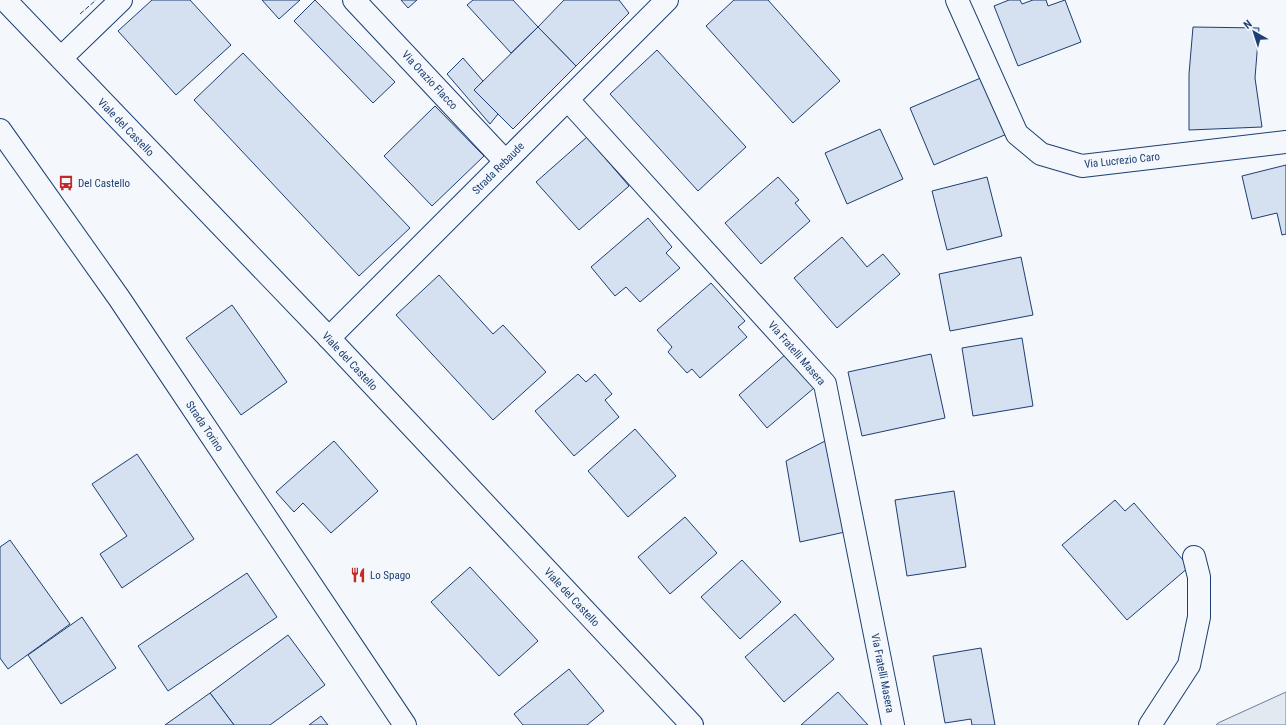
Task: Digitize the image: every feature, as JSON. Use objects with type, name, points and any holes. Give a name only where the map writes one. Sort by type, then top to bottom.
[{"type":"street","name":"Viale del Castello","points":[[5,0],[329,338],[692,725]]},
{"type":"street","points":[[61,58],[121,0]]},
{"type":"street","name":"Via Orazio Flacco","points":[[354,0],[505,161]]},
{"type":"street","name":"Via Lucrezio Caro","points":[[957,0],[1017,134],[1041,154],[1082,166],[1286,142]]},
{"type":"street","name":"Strada Rebaude","points":[[329,338],[505,161],[568,100],[655,4]]},
{"type":"street","name":"Via Fratelli Masera","points":[[568,100],[825,384],[893,725]]},
{"type":"street","name":"Strada Torino","points":[[0,130],[119,298],[405,725]]},
{"type":"street","points":[[1150,725],[1189,665],[1199,618],[1199,577],[1194,557]]},
{"type":"shaded area","points":[[1286,692],[1286,725],[1216,725],[1218,723]]},
{"type":"building","points":[[152,0],[190,0],[231,45],[176,95],[118,31]]},
{"type":"building","points":[[262,0],[300,0],[279,19]]},
{"type":"building","points":[[315,0],[395,82],[373,103],[294,21]]},
{"type":"building","points":[[401,0],[417,0],[408,8]]},
{"type":"building","points":[[473,0],[513,0],[538,27],[511,53],[467,5]]},
{"type":"building","points":[[564,0],[619,0],[629,13],[576,66],[538,27]]},
{"type":"building","points":[[734,0],[768,0],[840,81],[793,123],[706,26]]},
{"type":"building","points":[[1009,0],[1020,0],[1022,4],[1033,0],[1046,0],[1048,6],[1065,0],[1081,42],[1018,66],[994,6]]},
{"type":"building","points":[[538,27],[576,66],[513,129],[474,90]]},
{"type":"building","points":[[1193,27],[1259,28],[1255,78],[1262,127],[1189,130],[1189,74]]},
{"type":"building","points":[[657,50],[746,147],[698,191],[610,94]]},
{"type":"building","points":[[243,53],[410,228],[359,276],[194,100]]},
{"type":"building","points":[[463,58],[483,81],[474,90],[498,114],[490,124],[447,74]]},
{"type":"building","points":[[983,77],[1007,134],[934,165],[910,108]]},
{"type":"building","points":[[435,106],[484,156],[432,206],[384,156]]},
{"type":"building","points":[[880,129],[903,179],[847,204],[825,153]]},
{"type":"building","points":[[587,137],[629,186],[579,230],[536,182]]},
{"type":"building","points":[[1286,165],[1286,234],[1282,235],[1277,213],[1252,219],[1242,176]]},
{"type":"building","points":[[778,177],[799,200],[795,203],[810,221],[761,264],[725,223]]},
{"type":"building","points":[[987,177],[1002,236],[947,250],[932,191]]},
{"type":"building","points":[[648,218],[672,247],[666,253],[680,268],[640,302],[626,287],[615,296],[591,267]]},
{"type":"building","points":[[842,237],[867,267],[883,254],[900,274],[837,328],[794,278]]},
{"type":"building","points":[[1021,257],[1033,315],[950,331],[939,274]]},
{"type":"building","points":[[439,275],[493,334],[503,325],[546,372],[493,420],[396,315]]},
{"type":"building","points":[[711,283],[745,321],[738,327],[747,337],[700,378],[692,369],[687,373],[668,352],[672,347],[657,330]]},
{"type":"building","points":[[232,305],[287,382],[241,415],[186,338]]},
{"type":"building","points":[[1022,338],[1033,406],[973,416],[962,348]]},
{"type":"building","points":[[786,354],[814,388],[767,428],[739,395]]},
{"type":"building","points":[[931,354],[945,418],[862,436],[848,372]]},
{"type":"building","points":[[578,374],[586,382],[595,374],[612,394],[605,400],[619,417],[574,456],[535,411]]},
{"type":"building","points":[[635,429],[676,476],[628,517],[588,471]]},
{"type":"building","points":[[827,440],[845,532],[800,542],[786,461]]},
{"type":"building","points":[[334,441],[378,491],[331,533],[303,503],[294,512],[276,492]]},
{"type":"building","points":[[137,454],[194,539],[122,588],[100,554],[127,536],[92,484]]},
{"type":"building","points":[[954,491],[966,567],[907,576],[895,500]]},
{"type":"building","points":[[1115,500],[1125,511],[1134,503],[1189,567],[1127,620],[1062,545]]},
{"type":"building","points":[[685,517],[717,553],[670,594],[638,557]]},
{"type":"building","points":[[10,540],[70,624],[8,669],[0,658],[0,547]]},
{"type":"building","points":[[742,560],[781,602],[740,639],[701,597]]},
{"type":"building","points":[[470,567],[538,641],[499,676],[431,602]]},
{"type":"building","points":[[247,573],[277,617],[168,691],[138,646]]},
{"type":"building","points":[[795,614],[834,659],[784,702],[745,657]]},
{"type":"building","points":[[82,617],[116,668],[61,704],[28,655]]},
{"type":"building","points":[[288,635],[325,685],[270,725],[234,725],[210,693]]},
{"type":"building","points":[[981,648],[995,725],[972,725],[971,719],[945,723],[933,656]]},
{"type":"building","points":[[569,669],[604,711],[587,725],[523,725],[514,714]]},
{"type":"building","points":[[838,692],[868,725],[801,725]]},
{"type":"building","points":[[210,693],[234,725],[165,725]]},
{"type":"building","points":[[321,716],[328,725],[309,725]]},
{"type":"fence","points":[[80,14],[96,0]]},
{"type":"place","name":"Del Castello","points":[[66,183]]},
{"type":"place","name":"Lo Spago","points":[[358,575]]}]
